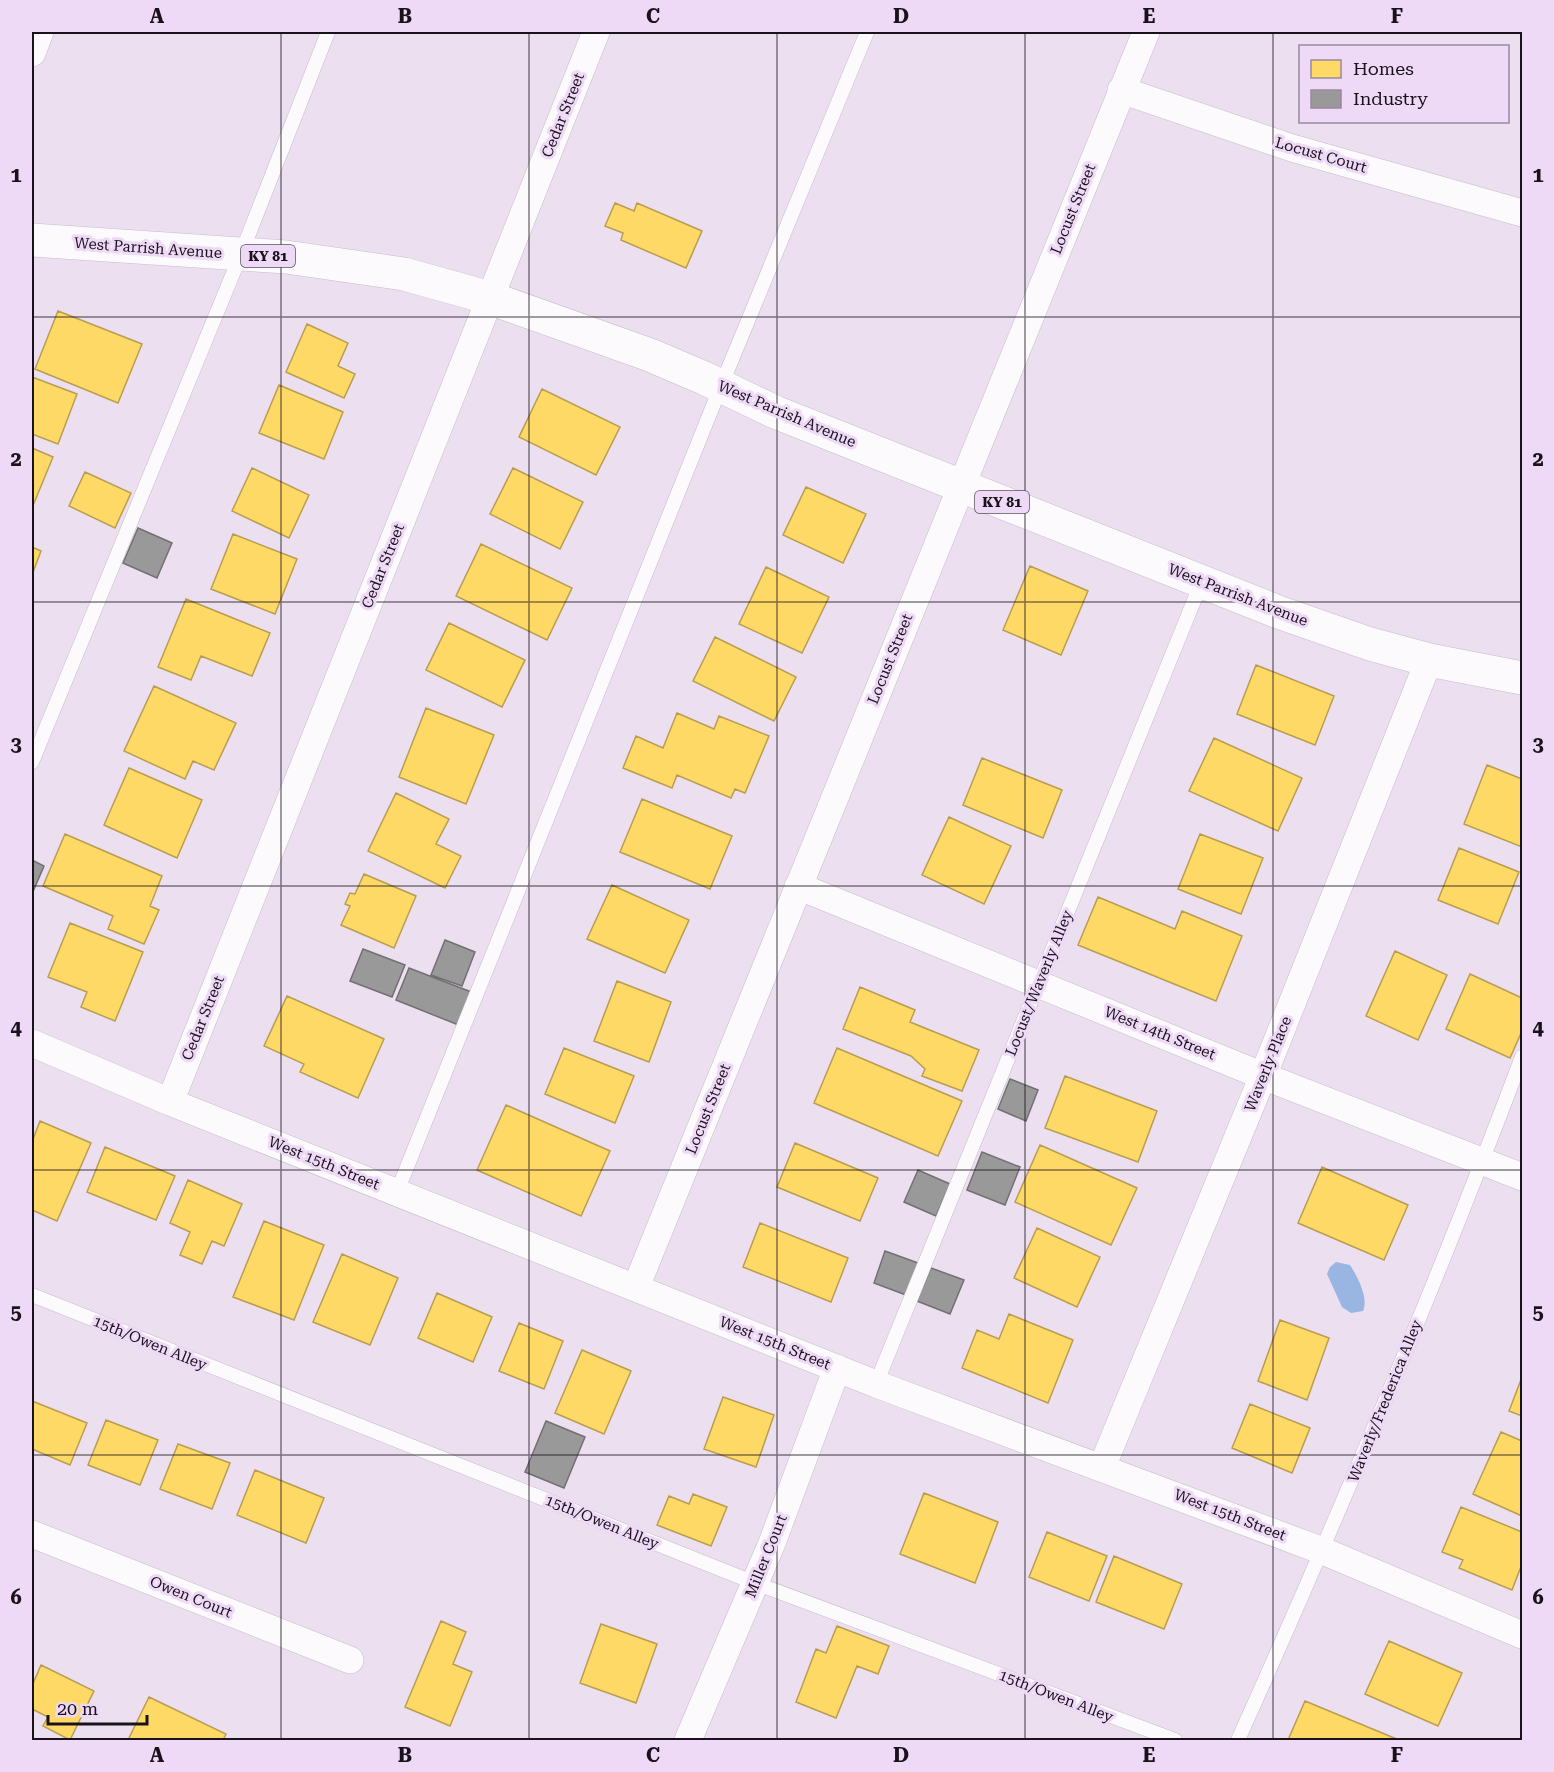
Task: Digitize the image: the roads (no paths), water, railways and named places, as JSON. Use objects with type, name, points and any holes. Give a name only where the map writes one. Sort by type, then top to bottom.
[{"type":"main road","name":"West Parrish Avenue","points":[[32,240],[241,254],[344,264],[404,274],[490,298],[650,355],[775,412],[1278,612],[1370,644],[1429,660],[1522,678]]},
{"type":"street","points":[[32,52],[40,32]]},
{"type":"street","name":"Cedar Street","points":[[170,1102],[597,32]]},
{"type":"street","name":"Locust Street","points":[[636,1287],[1146,32]]},
{"type":"street","name":"Locust Court","points":[[1121,90],[1292,148],[1522,213]]},
{"type":"street","name":"Waverly Place","points":[[1102,1467],[1263,1076],[1429,660]]},
{"type":"street","name":"West 14th Street","points":[[798,886],[1263,1076],[1522,1177]]},
{"type":"street","name":"West 15th Street","points":[[32,1043],[170,1102],[876,1384],[1323,1551],[1522,1635]]},
{"type":"street","name":"Miller Court","points":[[688,1740],[772,1544],[837,1368]]},
{"type":"street","name":"Owen Court","points":[[32,1534],[350,1660]]},
{"type":"lane","points":[[32,762],[241,254],[328,32]]},
{"type":"lane","points":[[398,1192],[721,386],[867,32]]},
{"type":"lane","name":"Locust/Waverly Alley","points":[[876,1384],[1202,581]]},
{"type":"lane","name":"Waverly/Frederica Alley","points":[[1238,1740],[1323,1551],[1483,1162],[1522,1058]]},
{"type":"lane","name":"15th/Owen Alley","points":[[32,1295],[755,1583],[1175,1740]]},
{"type":"water","points":[[1336,1262],[1350,1265],[1356,1275],[1363,1294],[1363,1311],[1351,1313],[1342,1307],[1327,1274]]}]
